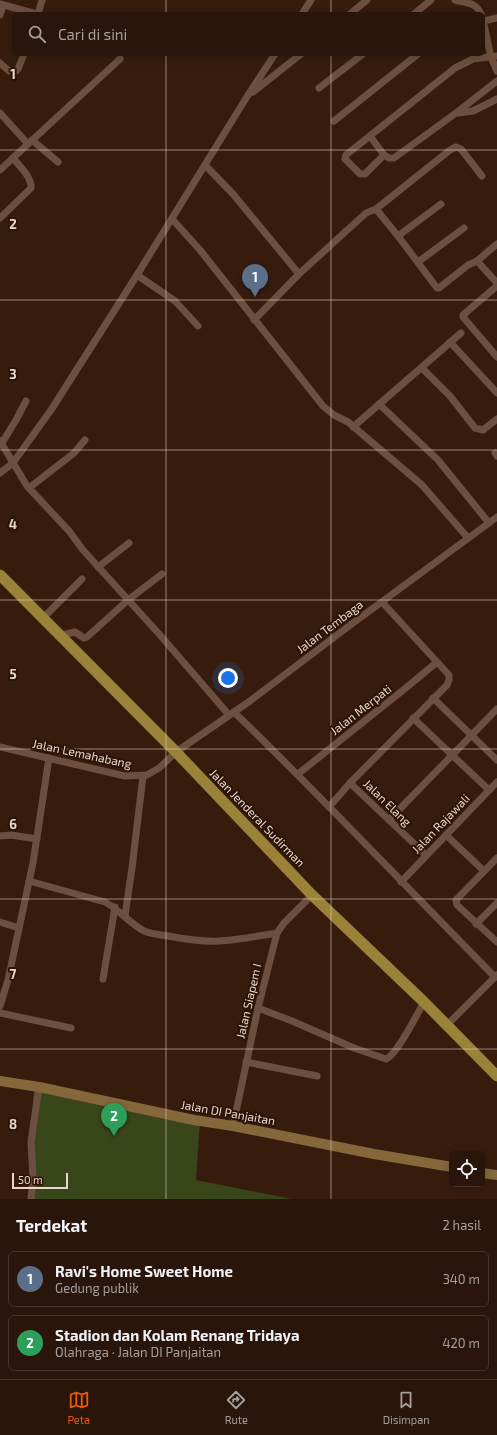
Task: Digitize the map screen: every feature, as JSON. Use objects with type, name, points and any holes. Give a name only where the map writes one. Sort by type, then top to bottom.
[{"type":"main road","name":"Jalan Jenderal Sudirman","points":[[0,575],[176,752],[312,895],[424,1002],[497,1076]]},
{"type":"street","points":[[39,12],[42,0]]},
{"type":"street","points":[[303,12],[311,0]]},
{"type":"street","points":[[352,12],[366,0]]},
{"type":"street","points":[[416,12],[431,0]]},
{"type":"street","points":[[455,0],[474,5],[480,12]]},
{"type":"street","points":[[0,15],[2,4],[31,12]]},
{"type":"street","points":[[485,21],[497,18]]},
{"type":"street","points":[[485,27],[497,71]]},
{"type":"street","points":[[0,63],[9,71],[16,71],[23,56]]},
{"type":"street","points":[[0,473],[12,461],[51,410],[138,275],[248,95],[274,56]]},
{"type":"street","points":[[248,95],[298,56]]},
{"type":"street","points":[[319,88],[360,56]]},
{"type":"street","points":[[334,121],[415,56]]},
{"type":"street","points":[[384,155],[365,174],[362,174],[346,160],[346,155],[455,68],[474,58],[494,56]]},
{"type":"street","points":[[2,165],[13,158],[120,58]]},
{"type":"street","points":[[370,136],[384,155],[389,158],[394,158],[497,81]]},
{"type":"street","points":[[476,98],[482,107]]},
{"type":"street","points":[[456,113],[473,111],[497,99]]},
{"type":"street","points":[[0,113],[30,142],[58,162]]},
{"type":"street","points":[[254,320],[299,274],[366,213],[376,209],[450,150],[456,147],[461,149],[482,176]]},
{"type":"street","points":[[0,218],[31,188],[31,182],[13,158]]},
{"type":"street","points":[[205,165],[233,194],[299,274]]},
{"type":"street","points":[[398,236],[441,204]]},
{"type":"street","points":[[376,209],[438,288],[468,265],[477,261],[497,244]]},
{"type":"street","points":[[172,219],[200,250],[323,406],[352,427],[422,485],[468,538]]},
{"type":"street","points":[[418,262],[464,228]]},
{"type":"street","points":[[477,261],[497,285],[463,315],[463,317],[497,357]]},
{"type":"street","points":[[138,275],[175,301],[198,326]]},
{"type":"street","points":[[352,427],[461,333]]},
{"type":"street","points":[[450,342],[497,393]]},
{"type":"street","points":[[422,368],[450,396],[475,428],[483,430],[497,419]]},
{"type":"street","points":[[26,401],[16,420],[1,442],[29,488],[69,531],[80,547],[232,714],[298,774],[495,979],[447,1025]]},
{"type":"street","points":[[378,404],[438,460],[488,524]]},
{"type":"street","points":[[29,488],[74,453],[86,440]]},
{"type":"street","name":"Jalan Tembaga","points":[[176,752],[232,714],[497,517]]},
{"type":"street","points":[[98,567],[129,543]]},
{"type":"street","points":[[63,637],[66,634],[75,632],[82,637],[87,637],[128,600],[162,574]]},
{"type":"street","points":[[43,618],[82,579]]},
{"type":"street","points":[[329,807],[350,783],[447,685],[449,680],[449,675],[382,602]]},
{"type":"street","name":"Jalan Merpati","points":[[298,774],[407,688],[437,662]]},
{"type":"street","points":[[433,698],[470,736],[497,760]]},
{"type":"street","points":[[389,820],[497,709]]},
{"type":"street","points":[[413,718],[489,790]]},
{"type":"street","name":"Jalan Lemahabang","points":[[0,747],[124,776],[143,776],[154,772],[176,752]]},
{"type":"street","points":[[0,1006],[8,980],[29,881],[49,758]]},
{"type":"street","points":[[125,916],[143,776]]},
{"type":"street","name":"Jalan Rajawali","points":[[401,882],[497,782]]},
{"type":"street","name":"Jalan Elang","points":[[350,783],[426,855]]},
{"type":"street","points":[[0,836],[11,835],[37,839]]},
{"type":"street","points":[[446,835],[484,871]]},
{"type":"street","points":[[497,858],[456,900],[457,905],[497,942]]},
{"type":"street","points":[[29,881],[98,899],[115,907],[128,920],[146,932],[179,938],[218,941],[252,938],[277,933]]},
{"type":"street","name":"Jalan Siapem I","points":[[233,1126],[258,1008],[277,933],[284,923],[312,895]]},
{"type":"street","points":[[476,924],[497,903]]},
{"type":"street","points":[[103,979],[115,907]]},
{"type":"street","points":[[0,922],[19,928]]},
{"type":"street","points":[[0,977],[8,980]]},
{"type":"street","points":[[258,1008],[354,1048],[388,1059],[400,1044],[424,1002]]},
{"type":"street","points":[[0,1013],[71,1028]]},
{"type":"street","points":[[246,1062],[317,1076]]},
{"type":"street","name":"Jalan DI Panjaitan","points":[[0,1081],[38,1087],[194,1120],[449,1166]]},
{"type":"street","points":[[31,1199],[33,1177],[31,1142],[38,1087]]},
{"type":"street","points":[[485,1173],[497,1175]]},
{"type":"green space","points":[[34,1091],[200,1121],[196,1180],[292,1199],[29,1199],[31,1188],[28,1151]]},
{"type":"place","name":"Ravi's Home Sweet Home","points":[[255,297]]},
{"type":"place","name":"Stadion dan Kolam Renang Tridaya","points":[[114,1136]]}]
